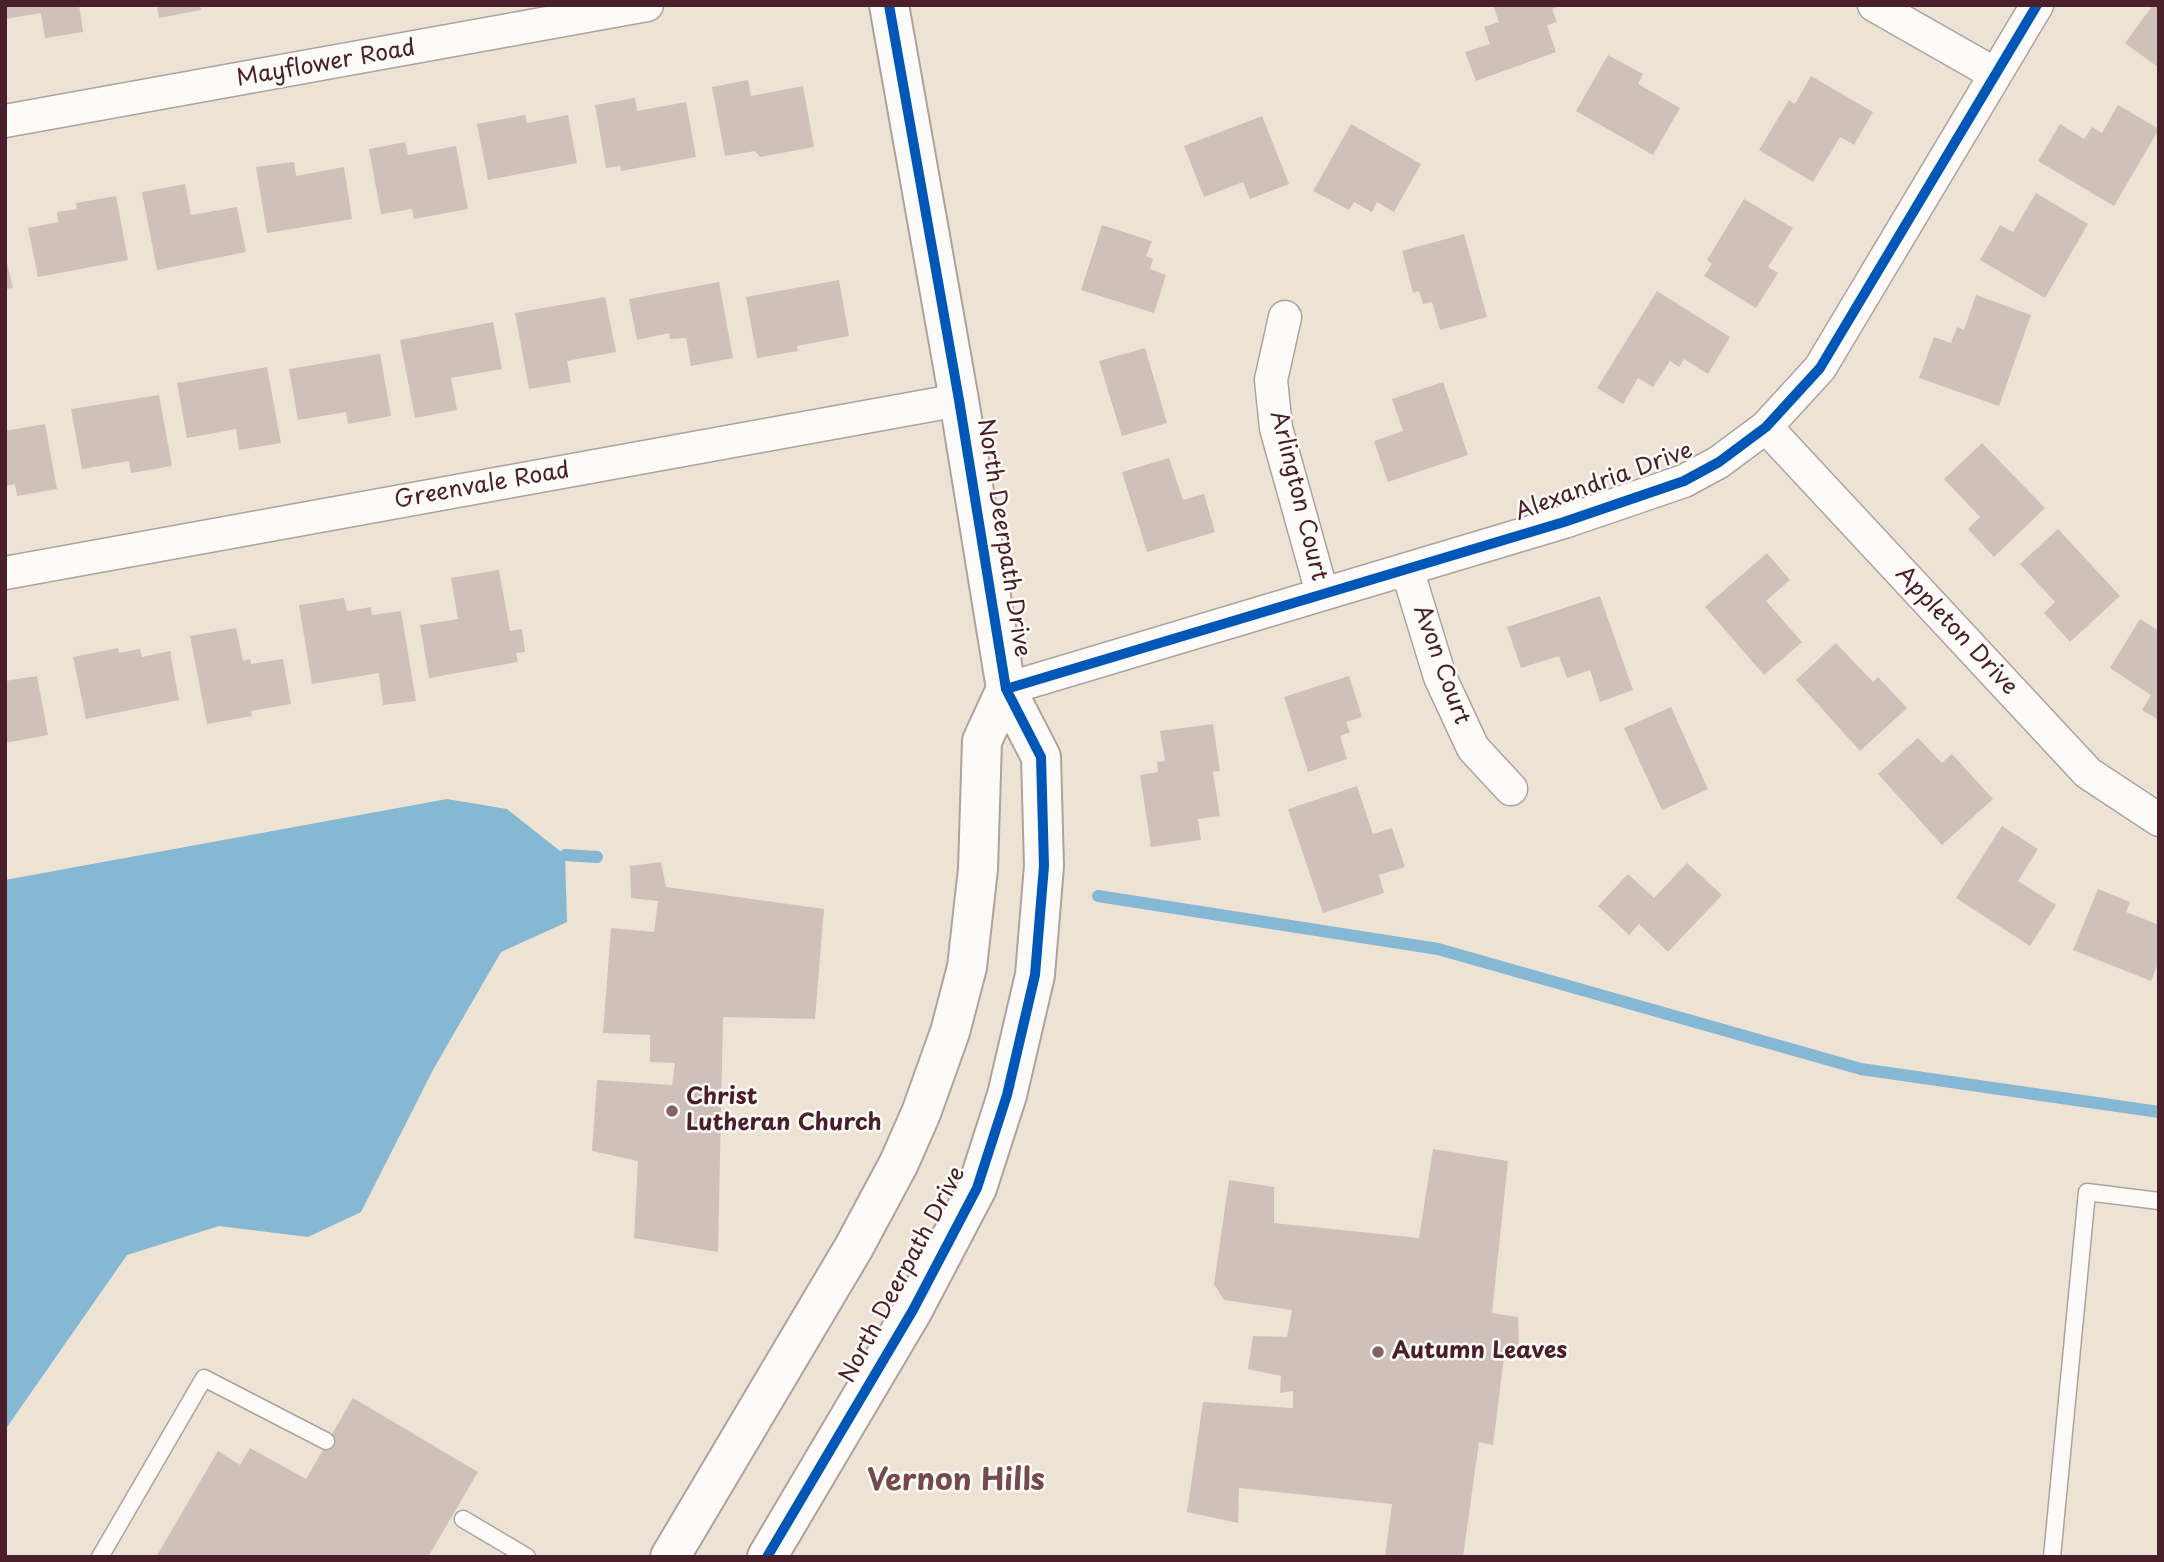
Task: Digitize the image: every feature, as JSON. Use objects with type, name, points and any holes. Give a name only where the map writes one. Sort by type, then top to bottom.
[{"type":"street","name":"Mayflower Road","points":[[5,121],[647,5]]},
{"type":"street","name":"North Deerpath Drive","points":[[767,1557],[913,1311],[977,1188],[1007,1095],[1035,975],[1044,866],[1041,757],[1006,689],[959,400],[889,5]]},
{"type":"street","points":[[1874,5],[1995,74]]},
{"type":"street","name":"Alexandria Drive","points":[[1006,689],[1564,522],[1684,481],[1719,462],[1766,427],[1820,368],[2037,5]]},
{"type":"street","name":"Arlington Court","points":[[1285,317],[1271,380],[1276,428],[1322,593]]},
{"type":"street","name":"Greenvale Road","points":[[5,572],[959,400]]},
{"type":"street","name":"Appleton Drive","points":[[1766,427],[2088,773],[2159,820]]},
{"type":"street","name":"Avon Court","points":[[1407,569],[1440,677],[1473,748],[1511,789]]},
{"type":"street","name":"North Deerpath Drive","points":[[670,1557],[854,1247],[899,1163],[921,1113],[950,1032],[967,967],[978,869],[982,741],[1006,689]]},
{"type":"lane","points":[[2052,1557],[2087,1192],[2159,1201]]},
{"type":"lane","points":[[100,1557],[204,1378],[326,1441]]},
{"type":"lane","points":[[463,1519],[527,1557]]},
{"type":"water","points":[[447,799],[507,809],[565,855],[567,922],[501,952],[434,1068],[361,1212],[308,1237],[219,1226],[127,1255],[5,1430],[5,880]]},
{"type":"building","points":[[5,5],[79,5],[83,32],[45,38],[41,13],[5,19]]},
{"type":"building","points":[[157,5],[200,5],[201,10],[159,18]]},
{"type":"building","points":[[1493,5],[1562,5],[1552,9],[1557,22],[1547,25],[1556,52],[1476,81],[1465,52],[1490,44],[1484,27],[1499,22]]},
{"type":"building","points":[[2153,5],[2159,5],[2159,68],[2125,43]]},
{"type":"building","points":[[1608,55],[1643,74],[1638,84],[1680,108],[1653,155],[1576,111]]},
{"type":"building","points":[[1811,76],[1873,112],[1854,145],[1840,137],[1813,182],[1759,150],[1789,100],[1795,104]]},
{"type":"building","points":[[748,80],[751,96],[803,86],[814,147],[760,157],[755,151],[725,156],[712,87]]},
{"type":"building","points":[[635,98],[637,111],[686,102],[696,157],[621,171],[620,166],[606,168],[595,105]]},
{"type":"building","points":[[2118,105],[2159,129],[2114,206],[2038,161],[2060,124],[2084,139],[2092,127],[2102,133]]},
{"type":"building","points":[[525,115],[527,123],[568,115],[577,163],[488,180],[477,124]]},
{"type":"building","points":[[1262,116],[1289,184],[1250,199],[1243,182],[1204,197],[1184,146]]},
{"type":"building","points":[[1351,124],[1421,164],[1394,212],[1377,202],[1372,212],[1354,202],[1349,210],[1313,191]]},
{"type":"building","points":[[405,142],[408,155],[456,146],[468,209],[414,219],[412,209],[381,214],[369,149]]},
{"type":"building","points":[[294,162],[296,176],[344,167],[352,219],[267,233],[256,167]]},
{"type":"building","points":[[185,184],[191,215],[237,207],[246,252],[157,270],[142,192]]},
{"type":"building","points":[[2036,193],[2088,224],[2045,298],[1980,260],[2000,225],[2013,232]]},
{"type":"building","points":[[116,196],[128,260],[38,277],[28,228],[58,222],[57,212],[77,209],[76,203]]},
{"type":"building","points":[[1744,199],[1793,228],[1768,267],[1778,273],[1756,308],[1704,276],[1712,264],[1707,260]]},
{"type":"building","points":[[1102,225],[1152,241],[1146,256],[1153,259],[1150,269],[1166,275],[1154,313],[1081,290]]},
{"type":"building","points":[[1464,234],[1487,317],[1440,330],[1432,302],[1423,304],[1419,291],[1413,293],[1402,251]]},
{"type":"building","points":[[5,254],[13,288],[5,289]]},
{"type":"building","points":[[839,280],[849,336],[797,346],[798,351],[757,358],[746,297]]},
{"type":"building","points":[[719,282],[733,358],[691,366],[686,338],[670,339],[669,333],[637,340],[629,299]]},
{"type":"building","points":[[1657,291],[1730,337],[1708,374],[1684,359],[1679,367],[1670,361],[1653,387],[1638,378],[1623,404],[1597,388]]},
{"type":"building","points":[[1976,295],[2031,315],[1999,406],[1919,378],[1934,337],[1951,343],[1957,327],[1964,330]]},
{"type":"building","points":[[605,297],[616,352],[567,361],[571,382],[529,389],[515,313]]},
{"type":"building","points":[[493,322],[502,369],[451,378],[457,410],[415,418],[400,340]]},
{"type":"building","points":[[1145,348],[1167,423],[1122,436],[1099,361]]},
{"type":"building","points":[[380,354],[391,416],[348,424],[346,412],[298,420],[289,369]]},
{"type":"building","points":[[267,367],[281,443],[239,450],[236,429],[187,438],[177,383]]},
{"type":"building","points":[[1443,382],[1468,455],[1388,482],[1374,441],[1403,431],[1392,399]]},
{"type":"building","points":[[159,395],[172,466],[131,473],[129,461],[82,469],[71,409]]},
{"type":"building","points":[[45,424],[57,489],[17,496],[15,484],[5,486],[5,431]]},
{"type":"building","points":[[1982,443],[2045,508],[1994,557],[1968,529],[1980,517],[1944,479]]},
{"type":"building","points":[[1169,458],[1183,500],[1204,494],[1215,532],[1147,552],[1122,472]]},
{"type":"building","points":[[2058,529],[2120,596],[2070,642],[2044,613],[2055,602],[2020,564]]},
{"type":"building","points":[[1767,553],[1790,580],[1766,601],[1802,642],[1764,675],[1705,607]]},
{"type":"building","points":[[499,570],[510,631],[522,629],[525,652],[516,653],[518,662],[429,678],[420,625],[458,619],[451,578]]},
{"type":"building","points":[[1600,596],[1633,690],[1600,702],[1590,670],[1567,678],[1559,656],[1521,668],[1507,627]]},
{"type":"building","points":[[344,598],[347,611],[371,607],[372,615],[401,611],[416,701],[383,705],[379,673],[312,684],[299,605]]},
{"type":"building","points":[[2140,619],[2159,631],[2159,720],[2142,710],[2151,695],[2110,668]]},
{"type":"building","points":[[236,628],[243,661],[250,659],[251,664],[283,659],[291,704],[251,711],[252,716],[207,724],[190,636]]},
{"type":"building","points":[[1836,643],[1873,682],[1878,677],[1907,708],[1860,751],[1796,680]]},
{"type":"building","points":[[118,648],[119,653],[140,649],[142,657],[170,651],[179,700],[86,719],[73,657]]},
{"type":"building","points":[[37,676],[48,735],[5,743],[5,681]]},
{"type":"building","points":[[1349,676],[1362,717],[1346,722],[1350,732],[1340,736],[1347,759],[1308,772],[1284,697]]},
{"type":"building","points":[[1671,707],[1708,789],[1662,810],[1624,728]]},
{"type":"building","points":[[1213,724],[1220,771],[1213,772],[1220,816],[1198,819],[1201,840],[1151,847],[1140,775],[1158,772],[1157,762],[1165,761],[1160,731]]},
{"type":"building","points":[[1918,738],[1942,763],[1952,754],[1993,799],[1942,845],[1878,774]]},
{"type":"building","points":[[1357,786],[1373,834],[1392,828],[1405,867],[1379,875],[1384,893],[1323,913],[1288,809]]},
{"type":"building","points":[[2002,826],[2038,849],[2018,881],[2056,905],[2030,946],[1956,898]]},
{"type":"building","points":[[661,862],[666,887],[824,909],[815,1019],[723,1017],[718,1252],[634,1238],[638,1161],[592,1151],[597,1080],[672,1085],[675,1063],[650,1062],[650,1035],[603,1033],[611,928],[654,932],[658,901],[631,898],[630,866]]},
{"type":"building","points":[[1687,863],[1722,895],[1668,952],[1639,924],[1629,935],[1598,906],[1628,874],[1654,898]]},
{"type":"building","points":[[2098,889],[2130,902],[2126,912],[2159,925],[2159,961],[2151,981],[2073,950]]},
{"type":"building","name":"Autumn Leaves","points":[[1433,1149],[1508,1161],[1492,1313],[1518,1317],[1519,1349],[1505,1349],[1493,1445],[1479,1442],[1463,1557],[1385,1557],[1392,1504],[1239,1488],[1238,1523],[1187,1512],[1203,1402],[1293,1408],[1293,1391],[1280,1393],[1281,1376],[1248,1369],[1253,1336],[1287,1337],[1292,1310],[1224,1300],[1214,1284],[1229,1180],[1274,1187],[1274,1223],[1419,1238]]},
{"type":"building","points":[[353,1398],[478,1472],[428,1557],[156,1557],[218,1451],[240,1465],[250,1448],[306,1479]]},
{"type":"waterway","points":[[565,855],[597,857]]},
{"type":"waterway","points":[[1098,896],[1438,949],[1861,1069],[2159,1112]]},
{"type":"cycle path","points":[[767,1557],[913,1310],[977,1188],[1007,1095],[1035,975],[1044,866],[1041,757],[1006,689],[959,400],[889,5]]},
{"type":"cycle path","points":[[1006,689],[1564,522],[1684,481],[1719,462],[1766,427],[1820,368],[2037,5]]},
{"type":"place","name":"Christ Lutheran Church","points":[[672,1111]]},
{"type":"place","name":"Autumn Leaves","points":[[1378,1352]]},
{"type":"district","name":"Vernon Hills","points":[[956,1482]]}]
